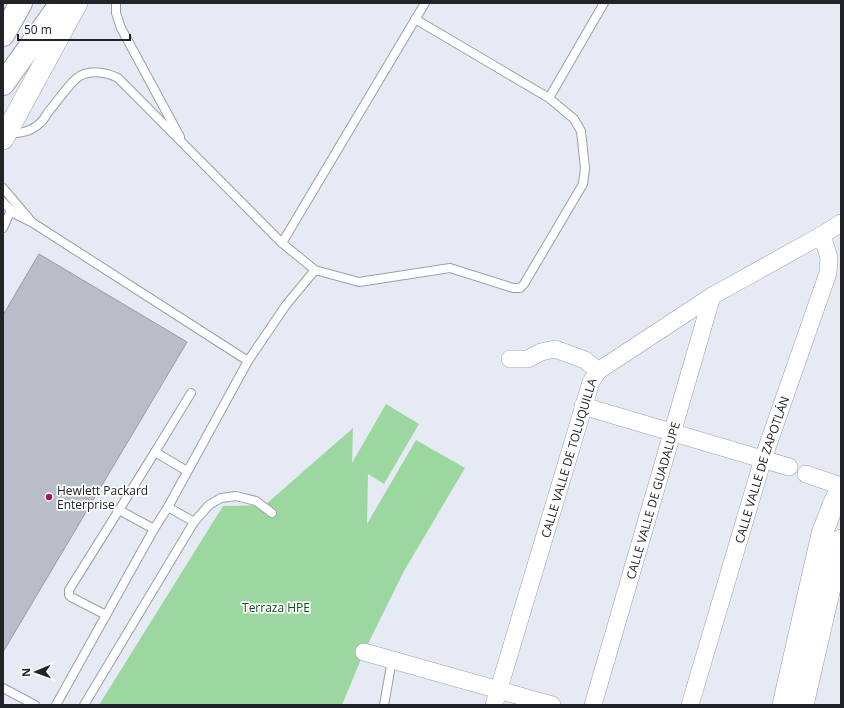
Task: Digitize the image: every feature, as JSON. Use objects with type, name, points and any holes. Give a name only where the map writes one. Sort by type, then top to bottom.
[{"type":"highway","points":[[3,35],[21,3]]},
{"type":"highway","points":[[3,84],[61,3]]},
{"type":"street","points":[[4,137],[78,3]]},
{"type":"street","name":"CALLE VALLE DE TOLUQUILLA","points":[[496,697],[583,406],[591,382],[598,371],[712,296],[841,223]]},
{"type":"street","name":"CALLE VALLE DE ZAPOTLÁN","points":[[690,705],[763,459],[828,272],[829,258],[822,235]]},
{"type":"street","name":"CALLE VALLE DE GUADALUPE","points":[[593,705],[712,296]]},
{"type":"street","points":[[510,359],[528,359],[541,352],[555,349],[585,360],[598,371]]},
{"type":"street","points":[[583,406],[789,467]]},
{"type":"street","points":[[806,474],[841,486]]},
{"type":"street","points":[[783,705],[822,534],[841,489]]},
{"type":"street","points":[[803,705],[841,540]]},
{"type":"street","points":[[364,652],[392,660],[496,697],[552,705]]},
{"type":"lane","points":[[116,3],[116,13],[121,28],[185,146]]},
{"type":"lane","points":[[282,243],[425,3]]},
{"type":"lane","points":[[549,98],[604,3]]},
{"type":"lane","points":[[4,137],[32,129],[40,123],[78,77],[91,72],[111,75],[118,78],[282,243],[315,270],[359,282],[450,268],[513,288],[520,288],[524,284],[583,184],[585,168],[581,131],[574,119],[549,98],[416,19]]},
{"type":"lane","points":[[3,188],[33,223]]},
{"type":"lane","points":[[3,202],[15,214],[33,223],[248,361]]},
{"type":"lane","points":[[3,228],[11,210]]},
{"type":"lane","points":[[56,705],[154,529],[168,507],[248,361],[286,305],[315,270]]},
{"type":"lane","points":[[106,615],[71,597],[69,595],[69,590],[191,393]]},
{"type":"lane","points":[[155,452],[187,470]]},
{"type":"lane","points":[[84,705],[194,522],[209,505],[221,498],[236,496],[256,501],[272,513]]},
{"type":"lane","points":[[168,507],[194,522]]},
{"type":"lane","points":[[119,510],[154,529]]},
{"type":"lane","points":[[384,705],[392,660]]},
{"type":"lane","points":[[3,688],[35,705]]},
{"type":"green space","name":"Terraza HPE","points":[[386,404],[419,424],[384,484],[368,474],[367,524],[416,440],[465,468],[404,571],[364,652],[342,705],[99,705],[223,506],[265,505],[353,428],[352,463]]},
{"type":"building","name":"Hewlett Packard Enterprise","points":[[39,254],[187,342],[3,652],[3,315]]},
{"type":"place","name":"Hewlett Packard Enterprise","points":[[49,497]]}]
